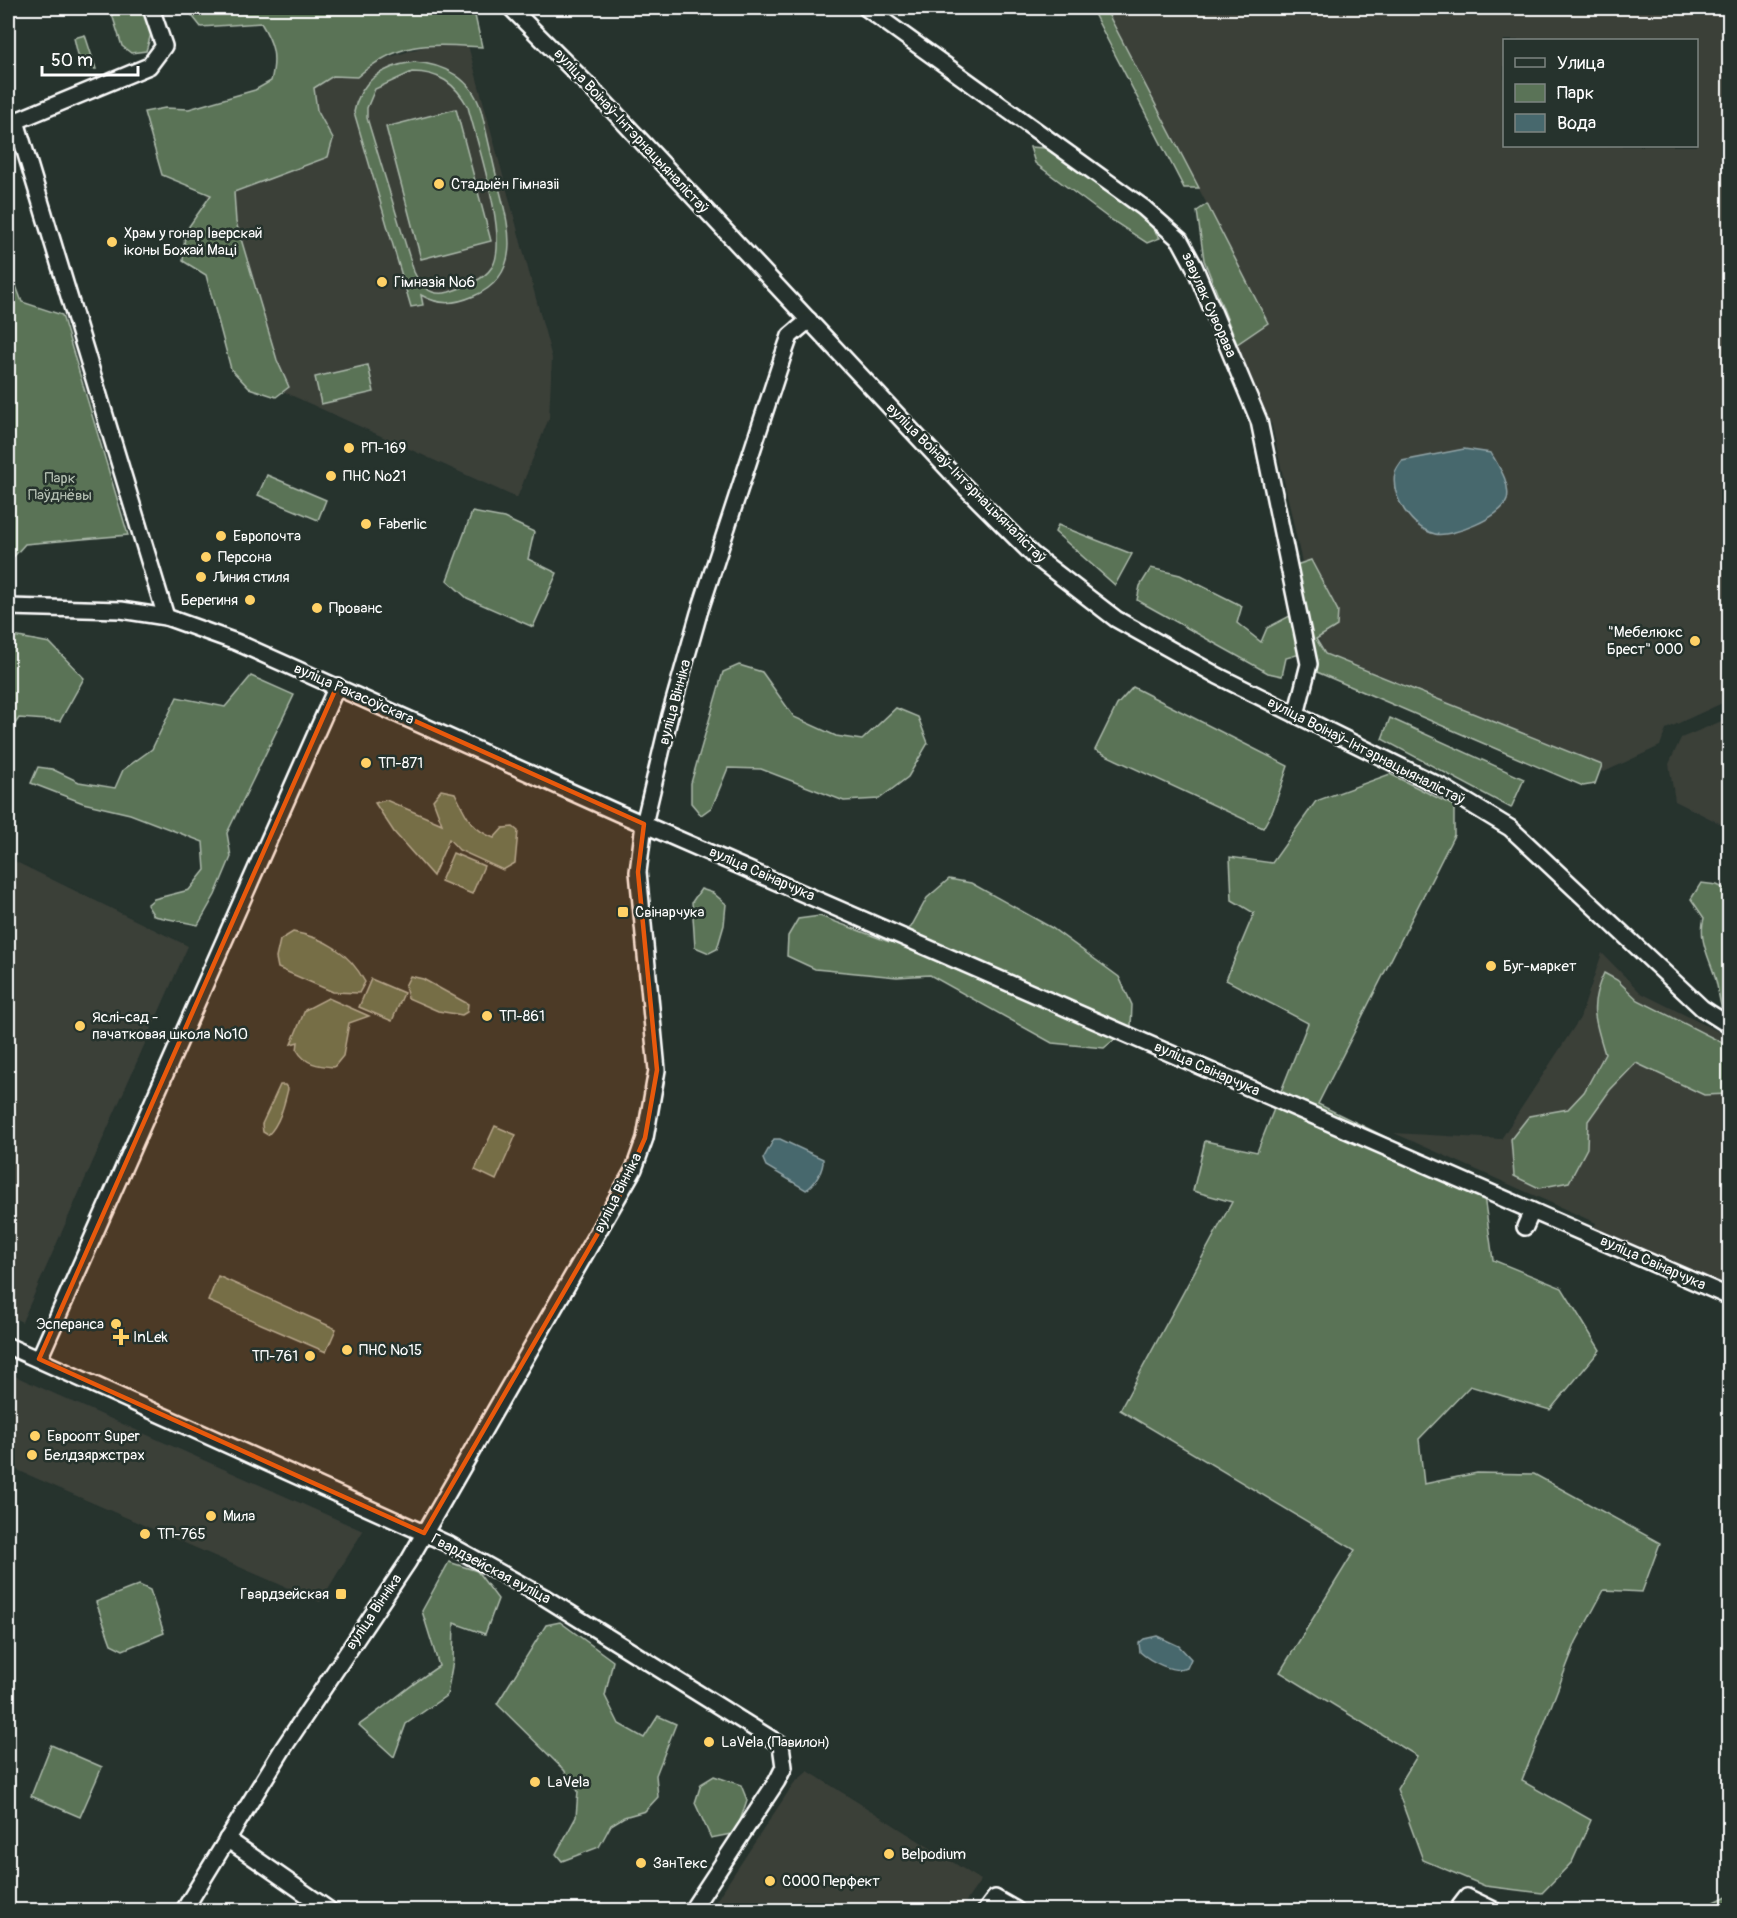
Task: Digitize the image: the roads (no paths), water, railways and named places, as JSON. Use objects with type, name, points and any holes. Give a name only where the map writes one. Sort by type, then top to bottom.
[{"type":"street","points":[[152,8],[164,46],[149,66],[16,121],[166,617]]},
{"type":"street","name":"вуліца Воінаў-Інтэрнацыяналістаў","points":[[511,8],[600,98],[960,482],[1033,555],[1116,619],[1218,676],[1444,788],[1510,828],[1702,1008],[1730,1026]]},
{"type":"street","name":"завулак Суворава","points":[[866,8],[1144,208],[1180,240],[1194,266],[1259,421],[1310,664],[1296,715]]},
{"type":"street","name":"вуліца Вінніка","points":[[184,1911],[227,1839],[424,1533],[619,1197],[645,1138],[657,1070],[638,872],[644,824],[670,715],[699,613],[783,356],[790,336],[809,321]]},
{"type":"street","name":"вуліца Ракасоўскага","points":[[8,607],[121,610],[166,617],[236,642],[644,824],[685,840]]},
{"type":"street","points":[[39,1359],[337,686]]},
{"type":"street","name":"вуліца Свінарчука","points":[[685,840],[1730,1297]]},
{"type":"street","points":[[1526,1227],[1532,1211]]},
{"type":"street","name":"Гвардзейская вуліца","points":[[8,1346],[424,1533],[544,1597],[782,1745],[784,1767],[777,1781],[692,1911]]},
{"type":"street","points":[[227,1839],[329,1911]]},
{"type":"street","points":[[986,1911],[995,1898],[1016,1911]]},
{"type":"street","points":[[1457,1911],[1467,1898],[1494,1911]]},
{"type":"water","points":[[1464,449],[1491,453],[1506,482],[1507,500],[1496,513],[1475,525],[1452,533],[1435,534],[1426,531],[1411,518],[1399,501],[1394,482],[1396,470],[1402,461]]},
{"type":"water","points":[[774,1139],[780,1139],[823,1159],[818,1176],[806,1190],[766,1166],[763,1159]]},
{"type":"water","points":[[1157,1636],[1179,1646],[1191,1659],[1187,1668],[1169,1668],[1156,1663],[1140,1652],[1139,1643],[1144,1639]]},
{"type":"place","name":"Стадыён Гімназіі","points":[[439,184]]},
{"type":"place","name":"Храм у гонар Іверскай іконы Божай Маці","points":[[112,242]]},
{"type":"place","name":"Гімназія №6","points":[[382,282]]},
{"type":"place","name":"РП-169","points":[[349,448]]},
{"type":"place","name":"ПНС №21","points":[[331,476]]},
{"type":"place","name":"Faberlic","points":[[366,524]]},
{"type":"place","name":"Европочта","points":[[221,536]]},
{"type":"place","name":"Персона","points":[[206,557]]},
{"type":"place","name":"Линия стиля","points":[[201,577]]},
{"type":"place","name":"Берегиня","points":[[250,600]]},
{"type":"place","name":"Прованс","points":[[317,608]]},
{"type":"place","name":"\"Мебелюкс Брест\" ООО","points":[[1695,641]]},
{"type":"place","name":"ТП-871","points":[[366,763]]},
{"type":"place","name":"Свінарчука","points":[[623,912]]},
{"type":"place","name":"Буг-маркет","points":[[1491,966]]},
{"type":"place","name":"ТП-861","points":[[487,1016]]},
{"type":"place","name":"Яслі-сад - пачатковая школа №10","points":[[80,1026]]},
{"type":"place","name":"Эсперанса","points":[[116,1324]]},
{"type":"place","name":"InLek","points":[[121,1337]]},
{"type":"place","name":"ПНС №15","points":[[347,1350]]},
{"type":"place","name":"ТП-761","points":[[310,1356]]},
{"type":"place","name":"Евроопт Super","points":[[35,1436]]},
{"type":"place","name":"Белдзяржстрах","points":[[32,1455]]},
{"type":"place","name":"Мила","points":[[211,1516]]},
{"type":"place","name":"ТП-765","points":[[145,1534]]},
{"type":"place","name":"Гвардзейская","points":[[341,1594]]},
{"type":"place","name":"LaVela (Павилон)","points":[[709,1742]]},
{"type":"place","name":"LaVela","points":[[535,1782]]},
{"type":"place","name":"Belpodium","points":[[889,1854]]},
{"type":"place","name":"ЗанТекс","points":[[641,1863]]},
{"type":"place","name":"СООО Перфект","points":[[770,1881]]},
{"type":"park label","name":"Парк Паўднёвы","points":[[60,486]]}]
